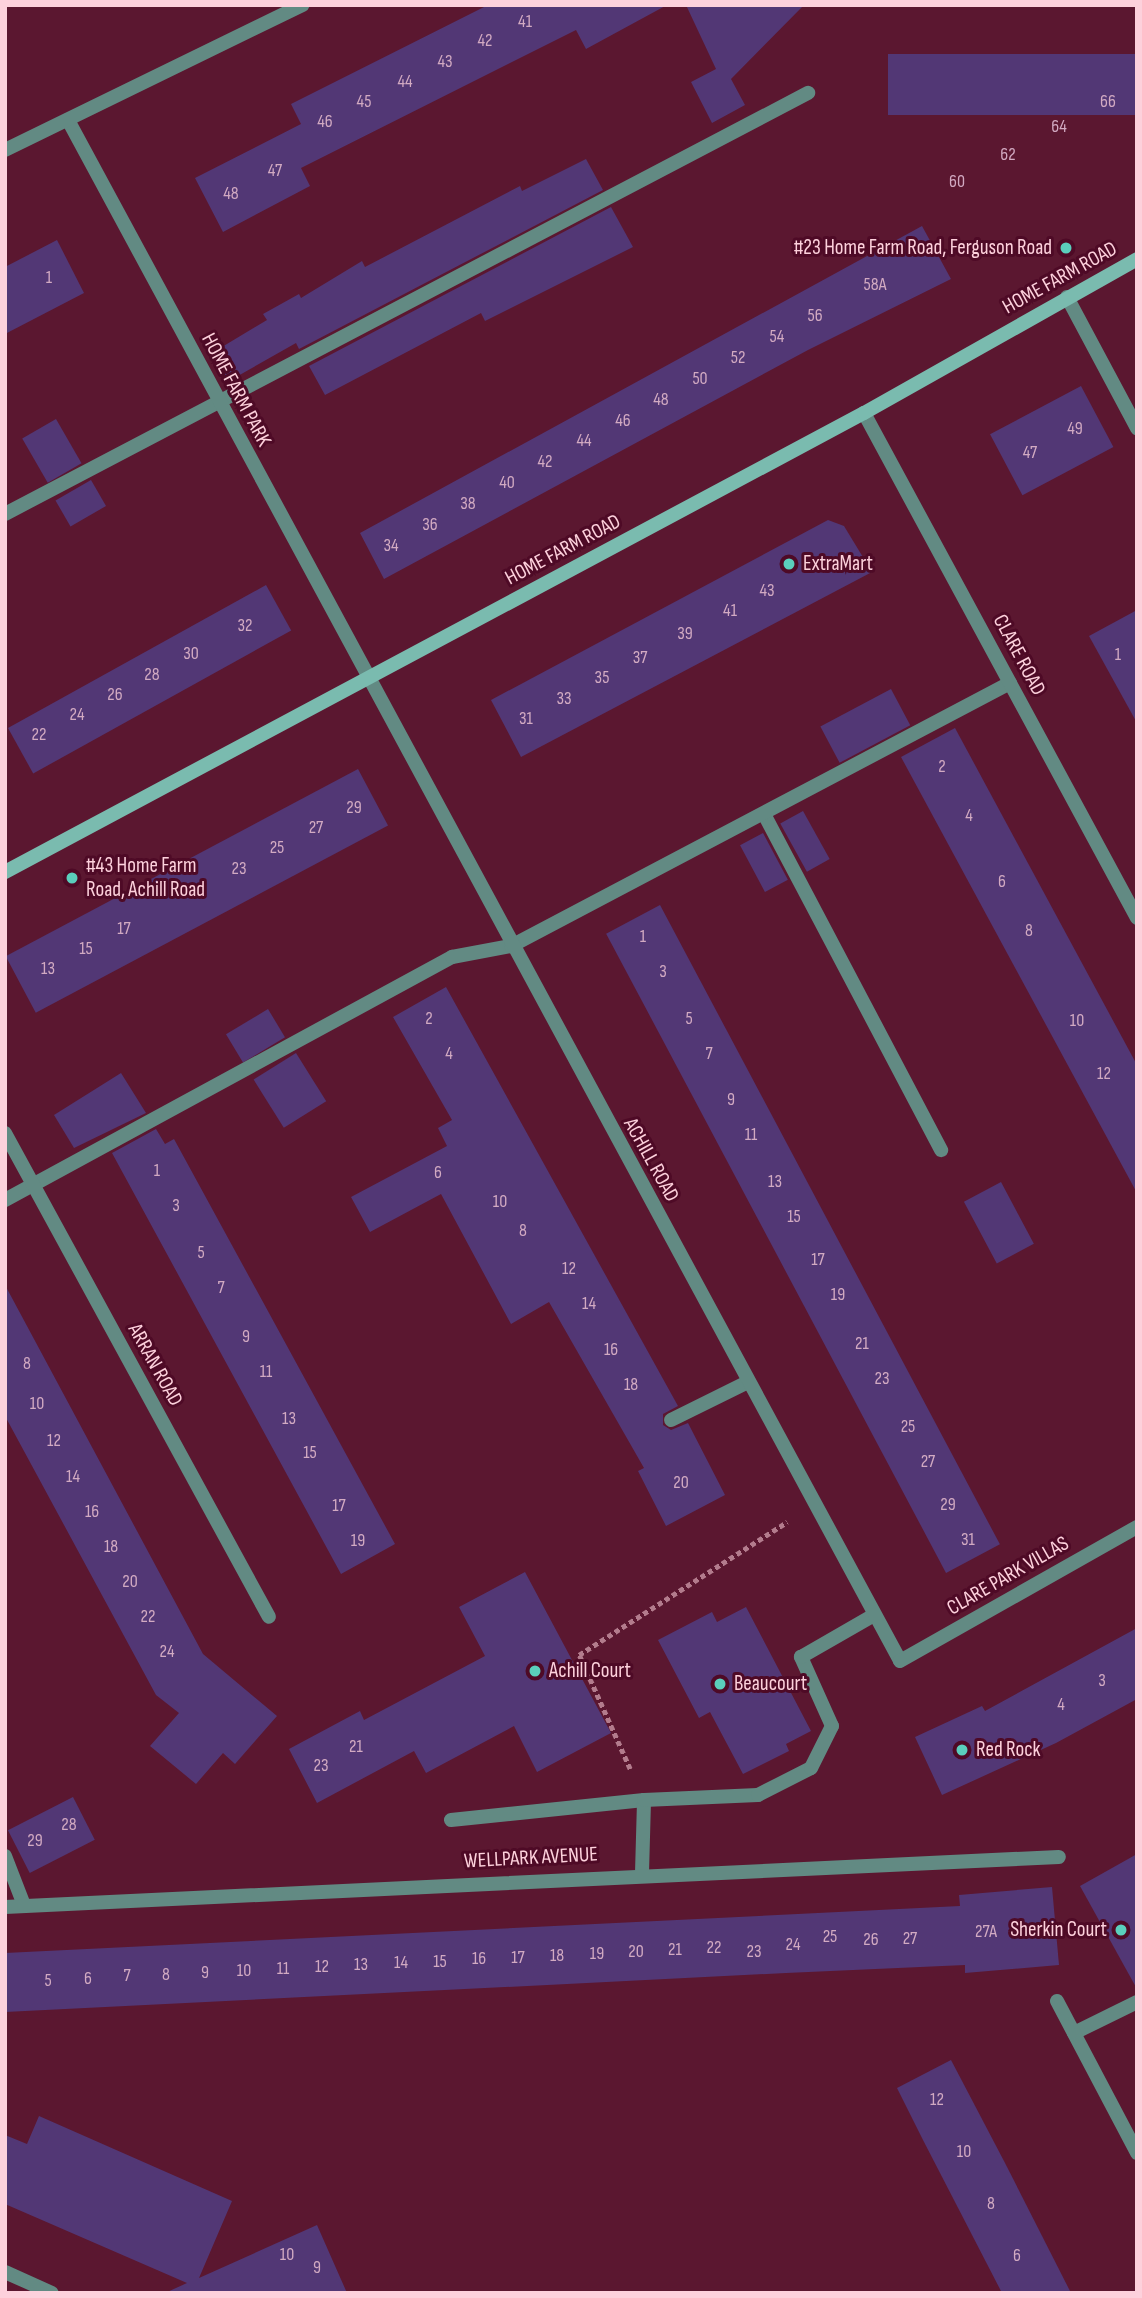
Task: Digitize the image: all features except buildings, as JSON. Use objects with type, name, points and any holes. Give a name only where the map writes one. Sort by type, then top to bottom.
[{"type":"street","points":[[5,150],[302,5]]},
{"type":"street","points":[[5,514],[808,93]]},
{"type":"street","name":"HOME FARM PARK","points":[[68,120],[366,679]]},
{"type":"street","name":"HOME FARM ROAD","points":[[5,872],[864,413],[1137,259]]},
{"type":"street","points":[[1067,297],[1137,428]]},
{"type":"street","name":"CLARE ROAD","points":[[864,413],[1137,918]]},
{"type":"street","name":"ACHILL ROAD","points":[[366,679],[900,1661]]},
{"type":"street","points":[[5,1200],[452,957],[511,946],[1010,683]]},
{"type":"street","points":[[764,814],[941,1150]]},
{"type":"street","name":"ARRAN ROAD","points":[[5,1133],[269,1617]]},
{"type":"street","points":[[671,1420],[748,1382]]},
{"type":"street","name":"CLARE PARK VILLAS","points":[[900,1661],[1137,1527]]},
{"type":"street","points":[[451,1820],[644,1800],[758,1795],[811,1768],[832,1726],[802,1657],[874,1615]]},
{"type":"street","points":[[642,1873],[644,1800]]},
{"type":"street","points":[[5,1856],[24,1905]]},
{"type":"street","name":"WELLPARK AVENUE","points":[[5,1906],[642,1873],[1059,1857]]},
{"type":"street","points":[[1057,2001],[1137,2153]]},
{"type":"street","points":[[1074,2033],[1137,2002]]},
{"type":"street","points":[[5,2272],[52,2293]]},
{"type":"path","points":[[644,1800],[579,1655],[814,1504]]},
{"type":"place","name":"#23 Home Farm Road, Ferguson Road","points":[[1066,248]]},
{"type":"place","name":"ExtraMart","points":[[789,564]]},
{"type":"place","name":"#43 Home Farm Road, Achill Road","points":[[72,878]]},
{"type":"place","name":"Achill Court","points":[[535,1671]]},
{"type":"place","name":"Beaucourt","points":[[720,1684]]},
{"type":"place","name":"Red Rock","points":[[962,1750]]},
{"type":"place","name":"Sherkin Court","points":[[1121,1930]]}]
